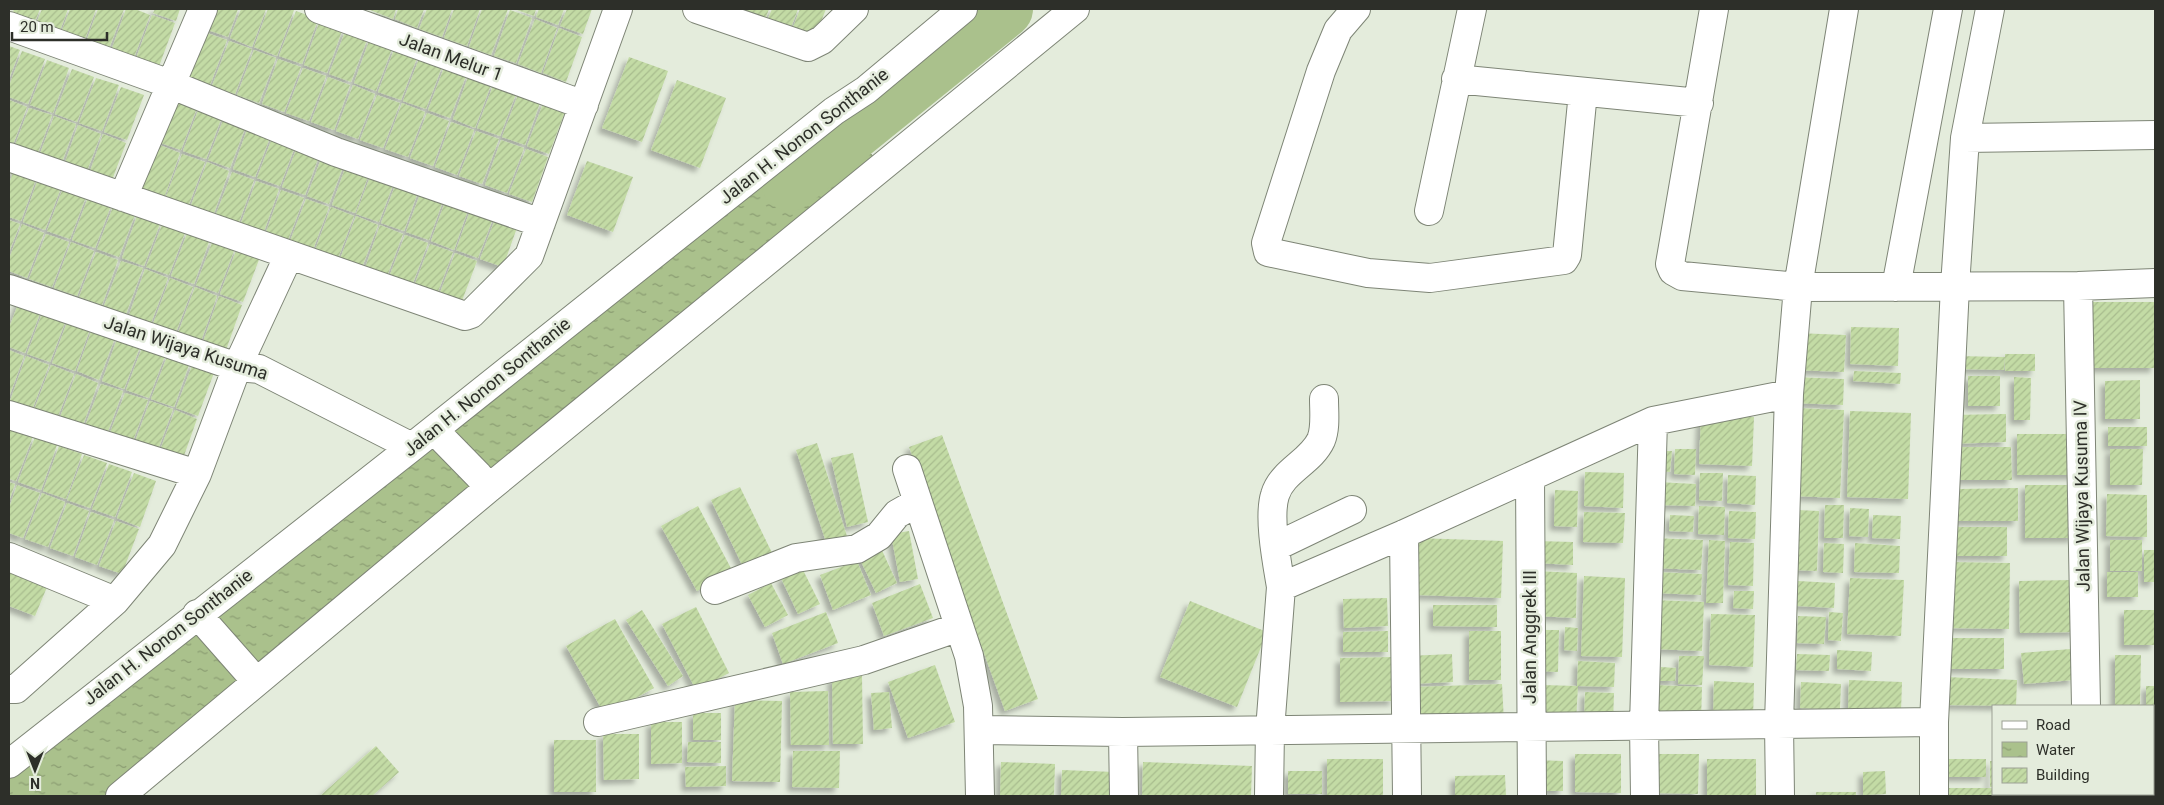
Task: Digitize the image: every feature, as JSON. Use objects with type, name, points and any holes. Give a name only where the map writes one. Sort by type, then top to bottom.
[{"type":"street","points":[[123,197],[203,9]]},
{"type":"street","name":"Jalan Melur 1","points":[[319,9],[584,106]]},
{"type":"street","points":[[9,157],[465,316],[472,314],[529,256],[618,9]]},
{"type":"street","points":[[697,9],[808,47],[822,40],[854,9]]},
{"type":"street","name":"Jalan H. Nonon Sonthanie","points":[[9,764],[197,614],[412,447],[439,435],[788,147],[873,84],[963,9]]},
{"type":"street","points":[[120,796],[248,671],[1075,9]]},
{"type":"street","points":[[1356,9],[1338,30],[1321,71],[1266,243],[1268,252],[1368,273],[1430,278],[1564,260],[1567,255],[1583,92]]},
{"type":"street","points":[[1429,211],[1472,9]]},
{"type":"street","points":[[1714,9],[1670,264],[1673,271],[1682,276],[1798,287],[2078,286],[2155,283]]},
{"type":"street","points":[[1780,796],[1779,724],[1789,394],[1798,287],[1844,9]]},
{"type":"street","points":[[1896,287],[1948,9]]},
{"type":"street","points":[[1934,796],[1934,722],[1955,286],[1965,138],[1990,9]]},
{"type":"street","points":[[9,26],[170,84],[336,152],[541,223]]},
{"type":"street","points":[[1456,79],[1699,103]]},
{"type":"street","points":[[1965,138],[2155,135]]},
{"type":"street","points":[[9,689],[16,688],[115,601],[162,545],[197,474],[237,367],[289,255]]},
{"type":"street","name":"Jalan Wijaya Kusuma IV","points":[[2078,286],[2086,705]]},
{"type":"street","name":"Jalan Wijaya Kusuma","points":[[9,288],[237,367],[259,369],[412,447]]},
{"type":"street","points":[[1281,586],[1404,534],[1653,421],[1789,394]]},
{"type":"street","points":[[1270,796],[1270,730],[1281,586],[1275,547],[1274,496],[1279,485],[1320,442],[1324,431],[1324,399]]},
{"type":"street","points":[[9,415],[197,474]]},
{"type":"street","points":[[1645,796],[1644,725],[1653,421]]},
{"type":"street","points":[[439,435],[484,481]]},
{"type":"street","points":[[906,469],[969,656],[978,706],[980,796]]},
{"type":"street","name":"Jalan Anggrek III","points":[[1530,477],[1530,727],[1532,796]]},
{"type":"street","points":[[714,590],[796,558],[857,549],[879,536],[896,514],[918,502]]},
{"type":"street","points":[[1275,547],[1352,510]]},
{"type":"street","points":[[1404,534],[1407,796]]},
{"type":"street","points":[[9,557],[115,601]]},
{"type":"street","points":[[197,614],[248,671]]},
{"type":"street","points":[[598,722],[864,660],[959,627]]},
{"type":"street","points":[[979,730],[1123,732],[1934,722]]},
{"type":"street","points":[[1123,732],[1124,796]]},
{"type":"water","points":[[834,111],[882,167],[120,796],[9,796],[9,764]]},
{"type":"building","points":[[14,9],[40,9],[34,24],[12,16]]},
{"type":"building","points":[[42,9],[68,9],[59,33],[36,24]]},
{"type":"building","points":[[70,9],[96,9],[84,42],[61,33]]},
{"type":"building","points":[[98,9],[124,9],[108,51],[86,42]]},
{"type":"building","points":[[126,9],[135,9],[150,15],[133,60],[111,51]]},
{"type":"building","points":[[155,9],[180,9],[176,21],[153,13]]},
{"type":"building","points":[[213,9],[238,9],[228,37],[205,29]]},
{"type":"building","points":[[241,9],[266,9],[252,47],[230,38]]},
{"type":"building","points":[[268,9],[294,10],[277,56],[254,47]]},
{"type":"building","points":[[370,9],[396,9],[393,19]]},
{"type":"building","points":[[398,9],[424,9],[417,28],[395,19]]},
{"type":"building","points":[[427,9],[452,9],[442,37],[419,29]]},
{"type":"building","points":[[454,9],[480,9],[467,46],[444,38]]},
{"type":"building","points":[[482,9],[508,9],[491,55],[469,47]]},
{"type":"building","points":[[514,9],[536,9],[534,16]]},
{"type":"building","points":[[539,9],[564,9],[558,25],[536,17]]},
{"type":"building","points":[[567,9],[592,9],[583,34],[560,26]]},
{"type":"building","points":[[744,9],[769,9],[765,20],[742,12]]},
{"type":"building","points":[[772,9],[798,9],[790,30],[767,21]]},
{"type":"building","points":[[800,9],[826,9],[814,39],[792,30]]},
{"type":"building","points":[[510,10],[532,18],[516,63],[494,56]]},
{"type":"building","points":[[296,11],[318,19],[302,64],[279,56]]},
{"type":"building","points":[[152,15],[175,23],[158,69],[135,61]]},
{"type":"building","points":[[535,19],[557,28],[541,73],[518,64]]},
{"type":"building","points":[[320,20],[343,28],[327,73],[304,65]]},
{"type":"building","points":[[559,28],[582,37],[566,82],[543,73]]},
{"type":"building","points":[[346,29],[368,37],[351,82],[329,74]]},
{"type":"building","points":[[204,32],[227,40],[210,85],[187,77]]},
{"type":"building","points":[[370,38],[393,46],[376,91],[354,83]]},
{"type":"building","points":[[229,41],[252,49],[235,94],[212,86]]},
{"type":"building","points":[[9,46],[20,50],[9,79]]},
{"type":"building","points":[[395,47],[418,55],[401,100],[378,92]]},
{"type":"building","points":[[254,50],[276,58],[259,103],[237,95]]},
{"type":"building","points":[[22,51],[45,59],[28,104],[9,97],[9,86]]},
{"type":"building","points":[[420,56],[443,64],[426,109],[403,101]]},
{"type":"building","points":[[629,57],[668,71],[642,142],[602,128]]},
{"type":"building","points":[[278,59],[301,67],[284,112],[262,104]]},
{"type":"building","points":[[47,60],[69,68],[53,113],[30,105]]},
{"type":"building","points":[[445,65],[467,73],[450,118],[428,110]]},
{"type":"building","points":[[303,68],[326,76],[309,121],[286,113]]},
{"type":"building","points":[[72,69],[94,77],[77,122],[55,114]]},
{"type":"building","points":[[469,74],[492,82],[475,128],[453,119]]},
{"type":"building","points":[[328,77],[350,85],[334,130],[311,122]]},
{"type":"building","points":[[96,78],[119,85],[102,131],[79,123]]},
{"type":"building","points":[[677,80],[726,98],[700,168],[651,150]]},
{"type":"building","points":[[494,83],[517,91],[500,136],[477,128]]},
{"type":"building","points":[[353,85],[375,94],[358,139],[336,131]]},
{"type":"building","points":[[121,87],[144,95],[127,140],[104,132]]},
{"type":"building","points":[[519,92],[541,100],[525,145],[502,137]]},
{"type":"building","points":[[377,95],[400,103],[383,148],[360,140]]},
{"type":"building","points":[[175,97],[198,105],[181,150],[158,142]]},
{"type":"building","points":[[9,100],[27,107],[9,155]]},
{"type":"building","points":[[544,101],[566,109],[549,154],[527,146]]},
{"type":"building","points":[[402,103],[425,112],[408,157],[385,149]]},
{"type":"building","points":[[200,105],[223,114],[206,159],[183,151]]},
{"type":"building","points":[[29,108],[52,115],[35,161],[12,153]]},
{"type":"building","points":[[427,113],[449,121],[433,166],[410,158]]},
{"type":"building","points":[[225,115],[247,123],[230,168],[208,160]]},
{"type":"building","points":[[54,116],[76,124],[59,170],[37,162]]},
{"type":"building","points":[[451,122],[474,130],[457,175],[435,167]]},
{"type":"building","points":[[249,124],[272,132],[255,177],[233,169]]},
{"type":"building","points":[[78,125],[101,134],[84,179],[62,171]]},
{"type":"building","points":[[476,131],[499,139],[482,184],[459,176]]},
{"type":"building","points":[[274,133],[297,141],[280,186],[257,178]]},
{"type":"building","points":[[103,134],[126,143],[109,188],[87,180]]},
{"type":"building","points":[[501,140],[524,148],[507,193],[485,185]]},
{"type":"building","points":[[299,142],[321,150],[305,195],[282,187]]},
{"type":"building","points":[[157,144],[180,153],[164,198],[141,190]]},
{"type":"building","points":[[526,149],[548,157],[532,202],[509,194]]},
{"type":"building","points":[[324,151],[346,159],[329,204],[307,196]]},
{"type":"building","points":[[182,154],[205,162],[188,207],[165,199]]},
{"type":"building","points":[[348,160],[371,168],[355,213],[332,205]]},
{"type":"building","points":[[587,161],[633,177],[613,232],[567,215]]},
{"type":"building","points":[[207,162],[229,171],[213,216],[190,208]]},
{"type":"building","points":[[15,167],[37,176],[21,221],[9,217],[9,184]]},
{"type":"building","points":[[373,169],[396,177],[379,222],[356,214]]},
{"type":"building","points":[[232,172],[254,180],[238,225],[215,217]]},
{"type":"building","points":[[39,176],[62,185],[45,230],[23,222]]},
{"type":"building","points":[[398,178],[420,186],[404,231],[381,223]]},
{"type":"building","points":[[256,181],[279,189],[263,234],[240,226]]},
{"type":"building","points":[[64,185],[87,194],[70,239],[47,231]]},
{"type":"building","points":[[423,186],[445,195],[429,240],[406,232]]},
{"type":"building","points":[[281,190],[304,198],[287,243],[265,235]]},
{"type":"building","points":[[89,195],[112,203],[95,248],[72,240]]},
{"type":"building","points":[[447,196],[470,204],[454,250],[431,241]]},
{"type":"building","points":[[306,199],[329,207],[312,252],[289,244]]},
{"type":"building","points":[[114,204],[136,212],[119,257],[97,249]]},
{"type":"building","points":[[472,205],[495,213],[478,258],[456,250]]},
{"type":"building","points":[[331,207],[354,216],[337,261],[314,253]]},
{"type":"building","points":[[138,213],[161,221],[144,266],[122,258]]},
{"type":"building","points":[[497,214],[519,222],[503,267],[480,259]]},
{"type":"building","points":[[356,216],[378,225],[361,270],[339,262]]},
{"type":"building","points":[[9,220],[20,224],[9,252]]},
{"type":"building","points":[[163,222],[186,230],[169,275],[146,267]]},
{"type":"building","points":[[22,224],[44,233],[27,278],[9,271],[9,259]]},
{"type":"building","points":[[380,225],[403,234],[386,279],[364,271]]},
{"type":"building","points":[[188,231],[210,239],[194,284],[171,276]]},
{"type":"building","points":[[46,234],[69,242],[52,287],[29,279]]},
{"type":"building","points":[[405,235],[428,243],[411,288],[388,280]]},
{"type":"building","points":[[213,240],[235,248],[218,293],[196,285]]},
{"type":"building","points":[[71,242],[94,251],[77,296],[54,288]]},
{"type":"building","points":[[430,244],[453,252],[436,297],[413,289]]},
{"type":"building","points":[[237,248],[260,257],[243,302],[220,294]]},
{"type":"building","points":[[96,252],[118,260],[102,305],[79,297]]},
{"type":"building","points":[[455,253],[477,261],[460,306],[438,298]]},
{"type":"building","points":[[121,261],[143,268],[126,314],[104,306]]},
{"type":"building","points":[[145,269],[168,278],[151,323],[129,315]]},
{"type":"building","points":[[170,278],[193,287],[176,332],[153,324]]},
{"type":"building","points":[[195,287],[217,296],[201,341],[178,333]]},
{"type":"building","points":[[219,296],[242,305],[226,350],[203,342]]},
{"type":"building","points":[[20,299],[42,308],[25,353],[9,347],[9,328]]},
{"type":"building","points":[[2087,302],[2155,302],[2155,368],[2087,368]]},
{"type":"building","points":[[44,308],[67,317],[50,362],[27,354]]},
{"type":"building","points":[[69,317],[91,326],[75,371],[52,363]]},
{"type":"building","points":[[93,326],[116,335],[99,380],[77,371]]},
{"type":"building","points":[[1851,327],[1899,328],[1898,366],[1850,364]]},
{"type":"building","points":[[1796,333],[1846,335],[1844,372],[1795,370]]},
{"type":"building","points":[[118,336],[141,344],[124,389],[102,381]]},
{"type":"building","points":[[143,345],[166,353],[149,398],[126,390]]},
{"type":"building","points":[[9,350],[24,356],[9,397]]},
{"type":"building","points":[[168,354],[190,362],[174,407],[151,399]]},
{"type":"building","points":[[2005,354],[2035,354],[2035,371],[2005,371]]},
{"type":"building","points":[[26,356],[49,365],[32,410],[10,401]]},
{"type":"building","points":[[1955,356],[2005,357],[2004,370],[1955,369]]},
{"type":"building","points":[[193,363],[215,370],[198,416],[176,408]]},
{"type":"building","points":[[51,365],[74,374],[57,419],[34,410]]},
{"type":"building","points":[[1854,371],[1901,373],[1900,384],[1853,381]]},
{"type":"building","points":[[76,374],[98,383],[82,428],[59,420]]},
{"type":"building","points":[[1968,376],[2000,376],[2000,406],[1968,406]]},
{"type":"building","points":[[1793,377],[1844,379],[1843,405],[1792,403]]},
{"type":"building","points":[[2014,377],[2031,378],[2030,420],[2014,420]]},
{"type":"building","points":[[2140,380],[2140,419],[2105,419],[2105,381]]},
{"type":"building","points":[[101,384],[123,391],[106,437],[84,429]]},
{"type":"building","points":[[125,393],[148,400],[131,446],[108,438]]},
{"type":"building","points":[[150,401],[173,409],[156,455],[133,447]]},
{"type":"building","points":[[1796,408],[1844,410],[1840,498],[1792,496]]},
{"type":"building","points":[[175,410],[197,419],[181,464],[158,456]]},
{"type":"building","points":[[1850,411],[1911,413],[1908,499],[1847,497]]},
{"type":"building","points":[[2006,414],[2006,442],[1949,444],[1948,415]]},
{"type":"building","points":[[1701,415],[1754,417],[1752,466],[1699,464]]},
{"type":"building","points":[[2108,427],[2147,427],[2147,446],[2108,446]]},
{"type":"building","points":[[10,428],[33,436],[16,481],[9,479]]},
{"type":"building","points":[[2017,434],[2076,434],[2076,475],[2017,475]]},
{"type":"building","points":[[942,435],[1038,699],[1005,711],[909,447]]},
{"type":"building","points":[[35,437],[57,445],[41,490],[18,482]]},
{"type":"building","points":[[817,443],[847,536],[826,542],[796,450]]},
{"type":"building","points":[[59,446],[82,454],[66,499],[43,491]]},
{"type":"building","points":[[1948,447],[2011,447],[2012,480],[1948,480]]},
{"type":"building","points":[[1675,449],[1696,449],[1695,475],[1674,474]]},
{"type":"building","points":[[2110,449],[2143,449],[2142,485],[2110,485]]},
{"type":"building","points":[[1655,451],[1672,451],[1670,472],[1654,471]]},
{"type":"building","points":[[853,453],[868,522],[847,527],[831,458]]},
{"type":"building","points":[[84,455],[107,463],[90,508],[67,500]]},
{"type":"building","points":[[109,464],[132,472],[115,517],[92,509]]},
{"type":"building","points":[[1585,472],[1624,473],[1623,508],[1584,506]]},
{"type":"building","points":[[134,473],[156,481],[140,527],[117,518]]},
{"type":"building","points":[[1700,473],[1723,473],[1722,501],[1699,500]]},
{"type":"building","points":[[1728,475],[1756,476],[1755,505],[1727,503]]},
{"type":"building","points":[[9,482],[15,484],[9,501]]},
{"type":"building","points":[[1657,482],[1696,484],[1695,506],[1657,505]]},
{"type":"building","points":[[17,485],[40,493],[23,538],[9,533],[9,508]]},
{"type":"building","points":[[2025,485],[2074,485],[2074,538],[2025,538]]},
{"type":"building","points":[[740,487],[774,557],[745,571],[711,500]]},
{"type":"building","points":[[2018,488],[2018,521],[1957,521],[1956,489]]},
{"type":"building","points":[[1555,490],[1578,491],[1577,527],[1554,526]]},
{"type":"building","points":[[42,493],[65,502],[48,547],[25,539]]},
{"type":"building","points":[[2107,494],[2147,495],[2147,537],[2106,536]]},
{"type":"building","points":[[67,503],[89,511],[73,556],[50,548]]},
{"type":"building","points":[[1825,505],[1844,505],[1843,538],[1824,538]]},
{"type":"building","points":[[698,506],[733,572],[697,591],[661,526]]},
{"type":"building","points":[[1699,506],[1725,507],[1724,535],[1698,534]]},
{"type":"building","points":[[1850,508],[1869,509],[1868,537],[1849,536]]},
{"type":"building","points":[[1797,510],[1819,511],[1817,571],[1794,570]]},
{"type":"building","points":[[1729,511],[1756,512],[1755,539],[1728,538]]},
{"type":"building","points":[[91,512],[114,520],[97,565],[75,557]]},
{"type":"building","points":[[1584,512],[1625,513],[1623,543],[1583,542]]},
{"type":"building","points":[[1670,515],[1694,516],[1693,532],[1669,531]]},
{"type":"building","points":[[1873,515],[1901,516],[1900,539],[1872,538]]},
{"type":"building","points":[[116,521],[139,529],[122,574],[99,566]]},
{"type":"building","points":[[1950,527],[2007,527],[2007,556],[1949,556]]},
{"type":"building","points":[[909,531],[918,579],[900,582],[891,534]]},
{"type":"building","points":[[1417,538],[1503,541],[1501,598],[1416,595]]},
{"type":"building","points":[[1654,538],[1703,540],[1701,570],[1653,568]]},
{"type":"building","points":[[1709,540],[1725,541],[1723,603],[1706,603]]},
{"type":"building","points":[[2110,540],[2142,540],[2142,571],[2110,571]]},
{"type":"building","points":[[1536,541],[1573,542],[1573,565],[1535,563]]},
{"type":"building","points":[[1730,542],[1754,543],[1753,586],[1728,585]]},
{"type":"building","points":[[1824,543],[1844,544],[1843,573],[1823,572]]},
{"type":"building","points":[[1855,543],[1900,546],[1899,573],[1854,572]]},
{"type":"building","points":[[880,546],[897,583],[876,593],[858,555]]},
{"type":"building","points":[[2144,550],[2155,550],[2155,582],[2144,582]]},
{"type":"building","points":[[857,561],[871,595],[833,610],[820,575]]},
{"type":"building","points":[[1949,562],[2010,563],[2009,629],[1948,628]]},
{"type":"building","points":[[802,568],[820,604],[798,614],[781,578]]},
{"type":"building","points":[[1536,571],[1577,573],[1576,618],[1535,616]]},
{"type":"building","points":[[9,572],[47,587],[35,616],[9,606]]},
{"type":"building","points":[[1654,572],[1702,574],[1701,595],[1654,593]]},
{"type":"building","points":[[2107,572],[2138,572],[2138,597],[2107,597]]},
{"type":"building","points":[[1584,576],[1625,578],[1622,657],[1581,656]]},
{"type":"building","points":[[1850,578],[1904,580],[1901,636],[1847,634]]},
{"type":"building","points":[[2075,580],[2076,632],[2020,633],[2019,581]]},
{"type":"building","points":[[1798,581],[1835,583],[1834,608],[1797,606]]},
{"type":"building","points":[[771,583],[788,615],[765,627],[748,595]]},
{"type":"building","points":[[920,584],[933,618],[884,636],[872,603]]},
{"type":"building","points":[[1734,591],[1754,591],[1753,609],[1733,608]]},
{"type":"building","points":[[1387,598],[1388,626],[1344,628],[1343,599]]},
{"type":"building","points":[[1654,600],[1704,602],[1702,651],[1652,649]]},
{"type":"building","points":[[1190,601],[1267,632],[1237,707],[1160,677]]},
{"type":"building","points":[[1433,605],[1497,605],[1497,627],[1433,626]]},
{"type":"building","points":[[696,607],[729,673],[696,690],[662,624]]},
{"type":"building","points":[[642,610],[683,676],[668,686],[626,620]]},
{"type":"building","points":[[2124,610],[2155,610],[2155,645],[2124,645]]},
{"type":"building","points":[[826,612],[838,643],[783,664],[772,633]]},
{"type":"building","points":[[1829,612],[1843,613],[1841,641],[1828,640]]},
{"type":"building","points":[[1711,614],[1755,615],[1753,667],[1709,665]]},
{"type":"building","points":[[1798,616],[1826,617],[1824,644],[1797,643]]},
{"type":"building","points":[[615,619],[654,688],[605,715],[566,646]]},
{"type":"building","points":[[1565,627],[1578,628],[1577,651],[1564,650]]},
{"type":"building","points":[[1535,630],[1559,630],[1558,672],[1533,671]]},
{"type":"building","points":[[1388,631],[1388,652],[1343,652],[1343,632]]},
{"type":"building","points":[[1469,631],[1501,631],[1501,680],[1469,680]]},
{"type":"building","points":[[1941,638],[2004,638],[2004,669],[1941,669]]},
{"type":"building","points":[[2071,649],[2074,680],[2024,684],[2021,653]]},
{"type":"building","points":[[1837,650],[1872,652],[1871,671],[1837,669]]},
{"type":"building","points":[[1452,654],[1453,682],[1410,684],[1408,656]]},
{"type":"building","points":[[1797,654],[1830,655],[1829,671],[1796,670]]},
{"type":"building","points":[[2115,655],[2141,655],[2140,705],[2115,705]]},
{"type":"building","points":[[1679,656],[1704,656],[1702,685],[1678,684]]},
{"type":"building","points":[[1393,657],[1394,701],[1340,702],[1340,658]]},
{"type":"building","points":[[1578,661],[1615,663],[1614,687],[1578,686],[1576,722],[1541,721],[1542,685],[1577,686]]},
{"type":"building","points":[[935,665],[955,722],[908,738],[888,682]]},
{"type":"building","points":[[1661,667],[1676,668],[1675,681],[1660,681]]},
{"type":"building","points":[[862,676],[863,744],[833,744],[832,677]]},
{"type":"building","points":[[1946,677],[2017,680],[2016,705],[1945,705]]},
{"type":"building","points":[[1849,680],[1902,682],[1901,712],[1848,710]]},
{"type":"building","points":[[1714,681],[1754,683],[1753,719],[1713,717]]},
{"type":"building","points":[[1801,682],[1841,684],[1840,710],[1800,708]]},
{"type":"building","points":[[1502,684],[1504,722],[1415,725],[1414,687]]},
{"type":"building","points":[[1654,685],[1702,687],[1701,721],[1653,718]]},
{"type":"building","points":[[2146,686],[2155,686],[2155,706],[2146,705]]},
{"type":"building","points":[[828,691],[829,745],[791,745],[790,692]]},
{"type":"building","points":[[889,692],[892,728],[874,730],[871,693]]},
{"type":"building","points":[[1585,692],[1614,693],[1613,723],[1584,722]]},
{"type":"building","points":[[735,700],[782,701],[780,782],[732,781]]},
{"type":"building","points":[[693,713],[721,713],[721,740],[693,740]]},
{"type":"building","points":[[651,722],[682,722],[682,763],[651,764]]},
{"type":"building","points":[[603,734],[639,734],[639,779],[604,780]]},
{"type":"building","points":[[554,740],[596,740],[596,792],[554,792]]},
{"type":"building","points":[[688,742],[721,742],[721,763],[687,762]]},
{"type":"building","points":[[376,746],[399,772],[372,796],[320,796]]},
{"type":"building","points":[[793,751],[840,751],[839,788],[792,787]]},
{"type":"building","points":[[1575,754],[1621,754],[1621,793],[1575,792]]},
{"type":"building","points":[[1652,754],[1699,754],[1698,794],[1651,793]]},
{"type":"building","points":[[1327,759],[1383,759],[1383,796],[1327,796]]},
{"type":"building","points":[[1707,759],[1756,759],[1756,796],[1707,796]]},
{"type":"building","points":[[1944,759],[1986,759],[1986,777],[1943,777]]},
{"type":"building","points":[[1535,760],[1563,761],[1563,791],[1535,791]]},
{"type":"building","points":[[1990,761],[1992,761],[1992,787],[1990,787]]},
{"type":"building","points":[[1001,762],[1055,764],[1054,796],[1000,796]]},
{"type":"building","points":[[1143,762],[1252,766],[1251,796],[1142,796]]},
{"type":"building","points":[[726,766],[726,786],[686,787],[685,767]]},
{"type":"building","points":[[1062,770],[1115,772],[1114,796],[1061,796]]},
{"type":"building","points":[[1288,771],[1322,771],[1322,794],[1288,794]]},
{"type":"building","points":[[1885,771],[1886,794],[1863,795],[1863,772]]},
{"type":"building","points":[[1505,775],[1506,796],[1455,796],[1455,776]]},
{"type":"building","points":[[1949,788],[1992,788],[1992,795],[1997,795],[1997,796],[1949,796]]},
{"type":"building","points":[[1816,792],[1856,792],[1856,796],[1816,796]]},
{"type":"building","points":[[2000,795],[2057,795],[2057,796]]},
{"type":"building","points":[[2102,795],[2146,795],[2146,796]]},
{"type":"waterway","points":[[790,182],[1004,9]]}]
